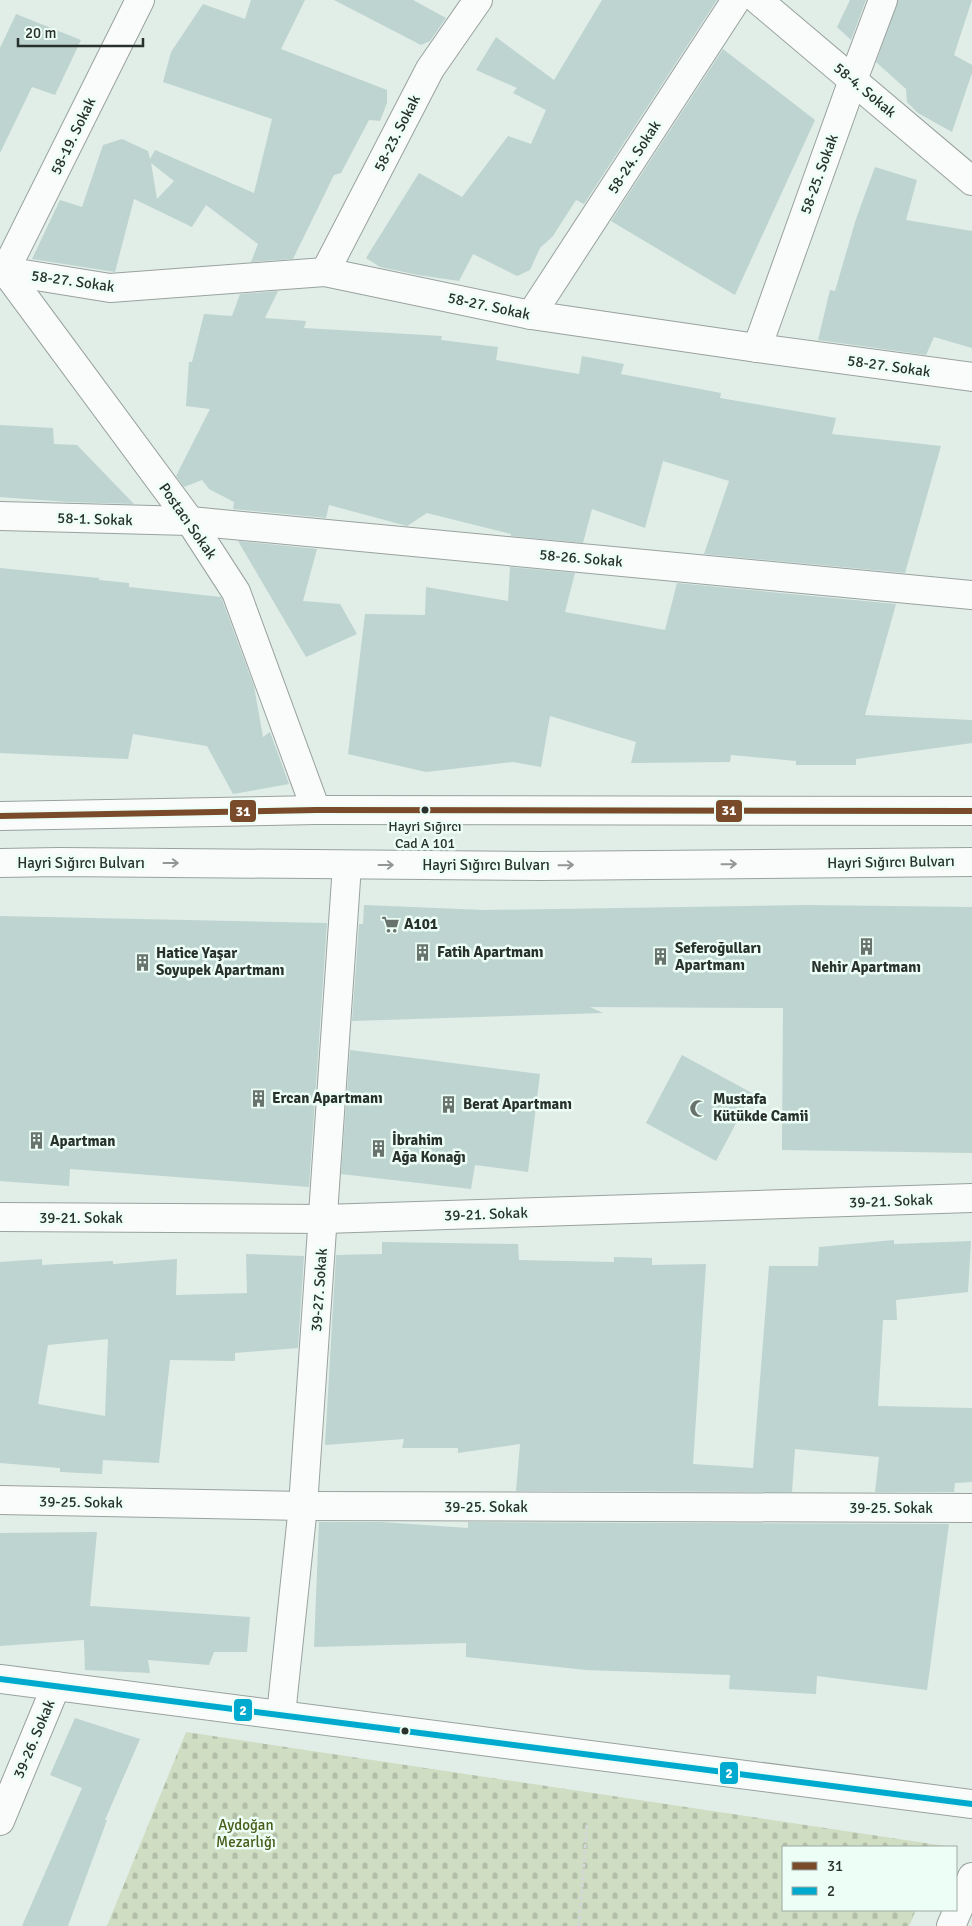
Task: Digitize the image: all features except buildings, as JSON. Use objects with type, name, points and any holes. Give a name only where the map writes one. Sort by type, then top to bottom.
[{"type":"street","name":"58-19. Sokak","points":[[3,268],[140,0]]},
{"type":"street","name":"58-23. Sokak","points":[[325,272],[430,68],[478,0]]},
{"type":"street","name":"58-24. Sokak","points":[[531,315],[736,0]]},
{"type":"street","name":"58-4. Sokak","points":[[758,0],[972,181]]},
{"type":"street","name":"58-25. Sokak","points":[[757,348],[883,0]]},
{"type":"street","name":"58-27. Sokak","points":[[3,268],[110,288],[325,272],[531,315],[972,377]]},
{"type":"street","name":"Postacı Sokak","points":[[3,268],[190,521],[236,592],[316,810]]},
{"type":"street","name":"58-1. Sokak","points":[[0,516],[190,521]]},
{"type":"street","name":"58-26. Sokak","points":[[190,521],[972,595]]},
{"type":"street","points":[[0,816],[316,810],[972,811]]},
{"type":"street","name":"Hayri Sığırcı Bulvarı","points":[[0,863],[550,866],[972,862]]},
{"type":"street","name":"39-27. Sokak","points":[[280,1715],[304,1506],[347,864]]},
{"type":"street","name":"39-21. Sokak","points":[[0,1217],[324,1219],[972,1198]]},
{"type":"street","name":"39-25. Sokak","points":[[0,1500],[304,1506],[972,1508]]},
{"type":"street","points":[[0,1679],[972,1804]]},
{"type":"street","name":"39-26. Sokak","points":[[0,1820],[56,1686]]},
{"type":"street","points":[[951,1926],[972,1877]]},
{"type":"path","points":[[579,1926],[587,1823]]},
{"type":"green space","name":"Aydoğan Mezarlığı","points":[[186,1732],[945,1846],[782,1846],[782,1911],[916,1911],[909,1926],[107,1926]]},
{"type":"transit line","name":"31","points":[[0,816],[316,810],[972,811]]},
{"type":"transit line","name":"2","points":[[0,1679],[972,1804]]},
{"type":"place","name":"Hayri Sığırcı Cad A 101","points":[[425,810]]},
{"type":"place","name":"A101","points":[[390,924]]},
{"type":"place","name":"Nehir Apartmanı","points":[[866,946]]},
{"type":"place","name":"Fatih Apartmanı","points":[[423,952]]},
{"type":"place","name":"Seferoğulları Apartmanı","points":[[661,957]]},
{"type":"place","name":"Hatice Yaşar Soyupek Apartmanı","points":[[142,962]]},
{"type":"place","name":"Ercan Apartmanı","points":[[258,1098]]},
{"type":"place","name":"Berat Apartmanı","points":[[449,1104]]},
{"type":"place","name":"Mustafa Kütükde Camii","points":[[699,1108]]},
{"type":"place","name":"Apartman","points":[[36,1141]]},
{"type":"place","name":"İbrahim Ağa Konağı","points":[[378,1149]]}]
